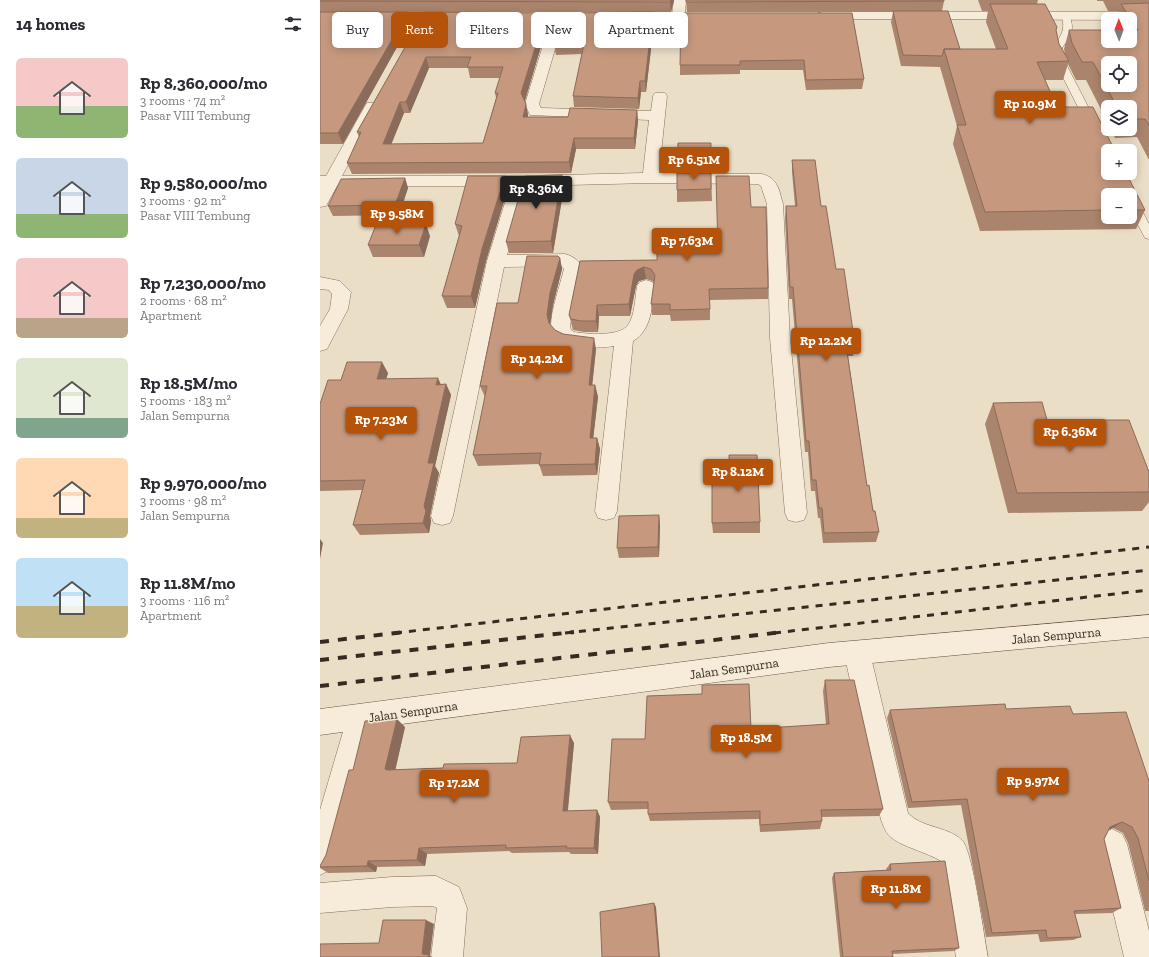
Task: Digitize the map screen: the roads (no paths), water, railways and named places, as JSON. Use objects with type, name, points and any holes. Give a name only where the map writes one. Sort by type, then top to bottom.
[{"type":"street","points":[[679,12],[680,0]]},
{"type":"street","points":[[1040,5],[1046,17]]},
{"type":"street","points":[[808,17],[823,11],[980,11],[1046,17],[1149,16]]},
{"type":"street","points":[[321,18],[391,18]]},
{"type":"street","points":[[688,18],[716,18]]},
{"type":"street","points":[[549,48],[532,104],[535,112],[658,116]]},
{"type":"street","points":[[320,202],[325,181],[380,93]]},
{"type":"street","points":[[650,178],[660,96]]},
{"type":"street","points":[[325,181],[520,181],[650,178],[762,180],[769,184],[772,192],[776,224],[780,338],[796,514]]},
{"type":"street","points":[[442,516],[496,261],[520,181]]},
{"type":"street","points":[[496,261],[565,260],[569,263],[573,267],[560,326],[561,332],[566,337],[583,340],[624,339],[631,334],[639,323],[646,286]]},
{"type":"street","points":[[320,283],[334,285],[342,292],[339,309],[320,344]]},
{"type":"street","points":[[606,511],[624,339]]},
{"type":"street","name":"Jalan Sempurna","points":[[320,722],[858,653],[1149,626]]},
{"type":"street","points":[[858,653],[895,820],[903,829],[931,840],[952,851],[957,866],[972,957]]},
{"type":"street","points":[[320,860],[360,718]]},
{"type":"street","points":[[1112,844],[1140,957]]},
{"type":"street","points":[[320,898],[392,892],[436,891],[448,898],[452,908],[447,957]]},
{"type":"lane","points":[[1066,17],[1070,27],[1066,36],[1057,48],[1060,62],[1102,144]]},
{"type":"lane","points":[[1137,212],[1149,235]]},
{"type":"railway","points":[[395,633],[1149,547]]},
{"type":"railway","points":[[565,633],[1149,570]]},
{"type":"railway","points":[[774,633],[1149,590]]},
{"type":"railway","points":[[320,642],[404,632]]},
{"type":"railway","points":[[320,660],[574,632]]},
{"type":"railway","points":[[320,686],[783,632]]}]
